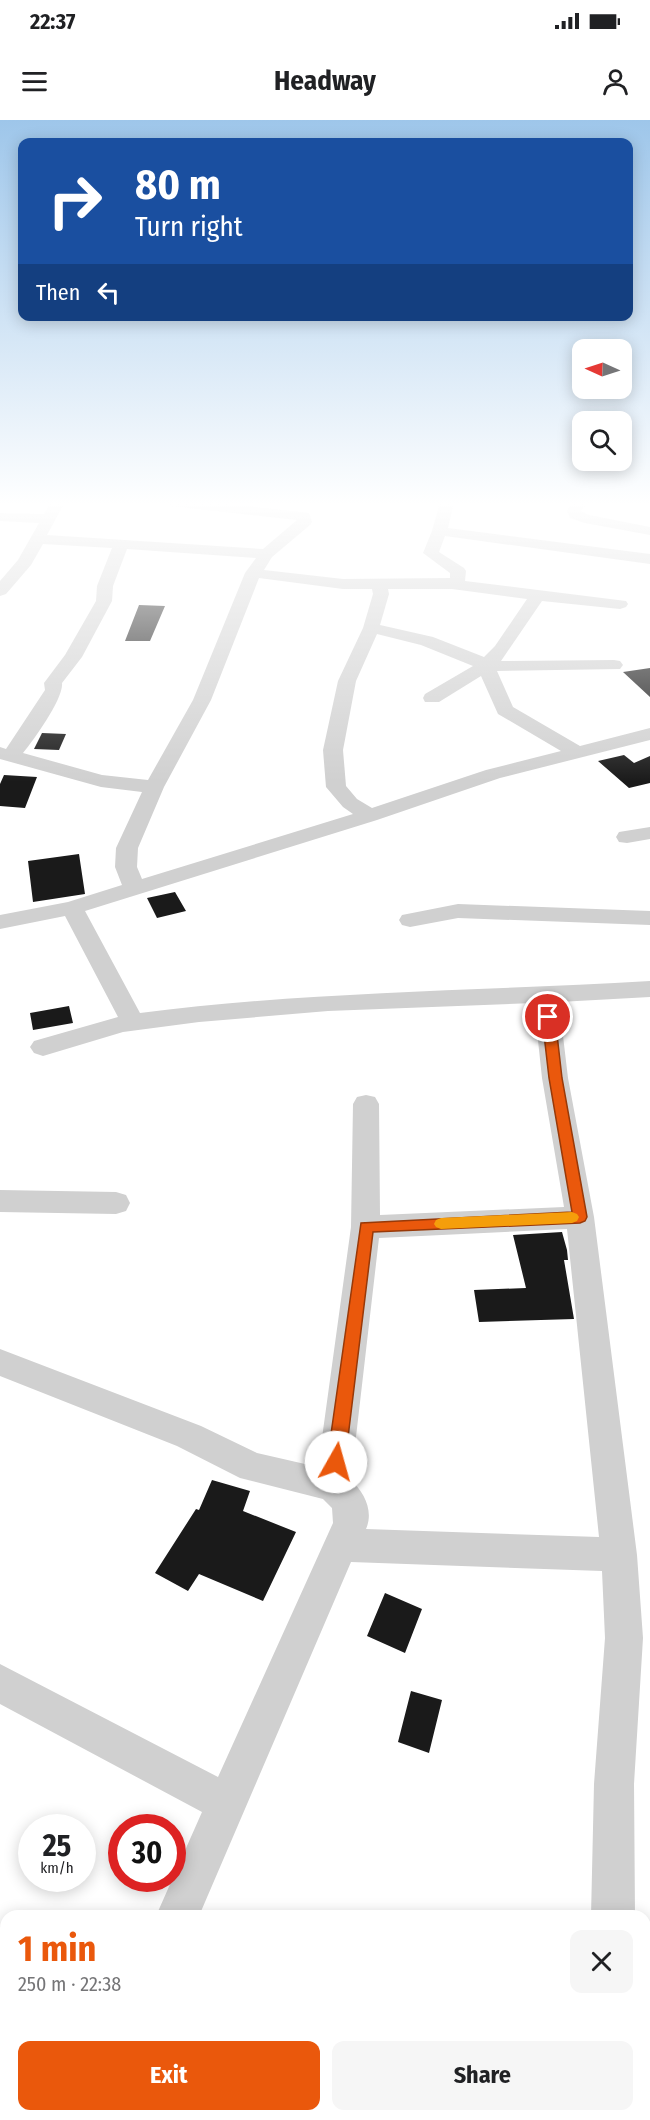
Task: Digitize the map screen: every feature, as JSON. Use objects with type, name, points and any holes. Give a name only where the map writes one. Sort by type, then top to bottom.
[{"type":"street","points":[[5,755],[21,743],[47,702],[54,690],[53,683],[73,657],[104,601],[104,595]]},
{"type":"street","points":[[134,887],[126,867],[127,848],[154,787],[202,700],[244,595]]},
{"type":"street","points":[[370,816],[350,803],[336,787],[333,750],[347,681],[371,628],[381,595]]},
{"type":"street","points":[[432,698],[486,666],[502,649],[537,595]]},
{"type":"street","points":[[540,595],[620,604]]},
{"type":"street","points":[[371,628],[427,641],[486,666],[614,665]]},
{"type":"street","points":[[486,666],[505,710],[577,752]]},
{"type":"street","points":[[0,922],[72,908],[370,816],[493,774],[650,734]]},
{"type":"street","points":[[5,755],[101,781],[154,787]]},
{"type":"street","points":[[627,837],[650,833]]},
{"type":"street","points":[[72,908],[133,1023]]},
{"type":"street","points":[[410,920],[458,911],[650,918]]},
{"type":"street","points":[[43,1047],[133,1023],[255,1008],[326,1002],[546,996],[650,989]]},
{"type":"street","points":[[546,996],[555,1078],[580,1217],[620,1555],[624,1638],[614,1784],[613,1910]]},
{"type":"street","points":[[333,1486],[366,1227],[366,1104]]},
{"type":"street","points":[[0,1201],[116,1203]]},
{"type":"street","points":[[366,1227],[580,1217]]},
{"type":"street","points":[[0,1362],[189,1437],[252,1467],[333,1486],[349,1501],[351,1523],[180,1910]]},
{"type":"street","points":[[341,1545],[620,1555]]},
{"type":"street","points":[[0,1683],[228,1804]]},
{"type":"building","points":[[139,605],[165,606],[150,641],[125,641]]},
{"type":"building","points":[[650,668],[650,697],[623,672]]},
{"type":"building","points":[[42,733],[66,734],[59,750],[34,749]]},
{"type":"building","points":[[624,755],[634,763],[650,756],[650,783],[629,788],[598,761]]},
{"type":"building","points":[[4,775],[37,777],[25,808],[0,806],[0,784]]},
{"type":"building","points":[[79,854],[85,894],[33,902],[28,861]]},
{"type":"building","points":[[175,892],[186,911],[157,918],[147,898]]},
{"type":"building","points":[[69,1006],[73,1023],[33,1030],[30,1013]]},
{"type":"building","points":[[562,1232],[567,1250],[568,1260],[564,1260],[574,1319],[479,1322],[474,1290],[526,1288],[513,1235]]},
{"type":"building","points":[[212,1480],[250,1491],[243,1511],[296,1532],[263,1601],[199,1574],[188,1591],[155,1573],[196,1509],[199,1510]]},
{"type":"building","points":[[385,1593],[422,1609],[405,1653],[367,1636]]},
{"type":"building","points":[[411,1691],[442,1700],[429,1753],[398,1742]]},
{"type":"slow traffic","points":[[441,1224],[572,1217]]},
{"type":"route","points":[[336,1462],[366,1227],[580,1217],[555,1078],[548,1017]]}]
